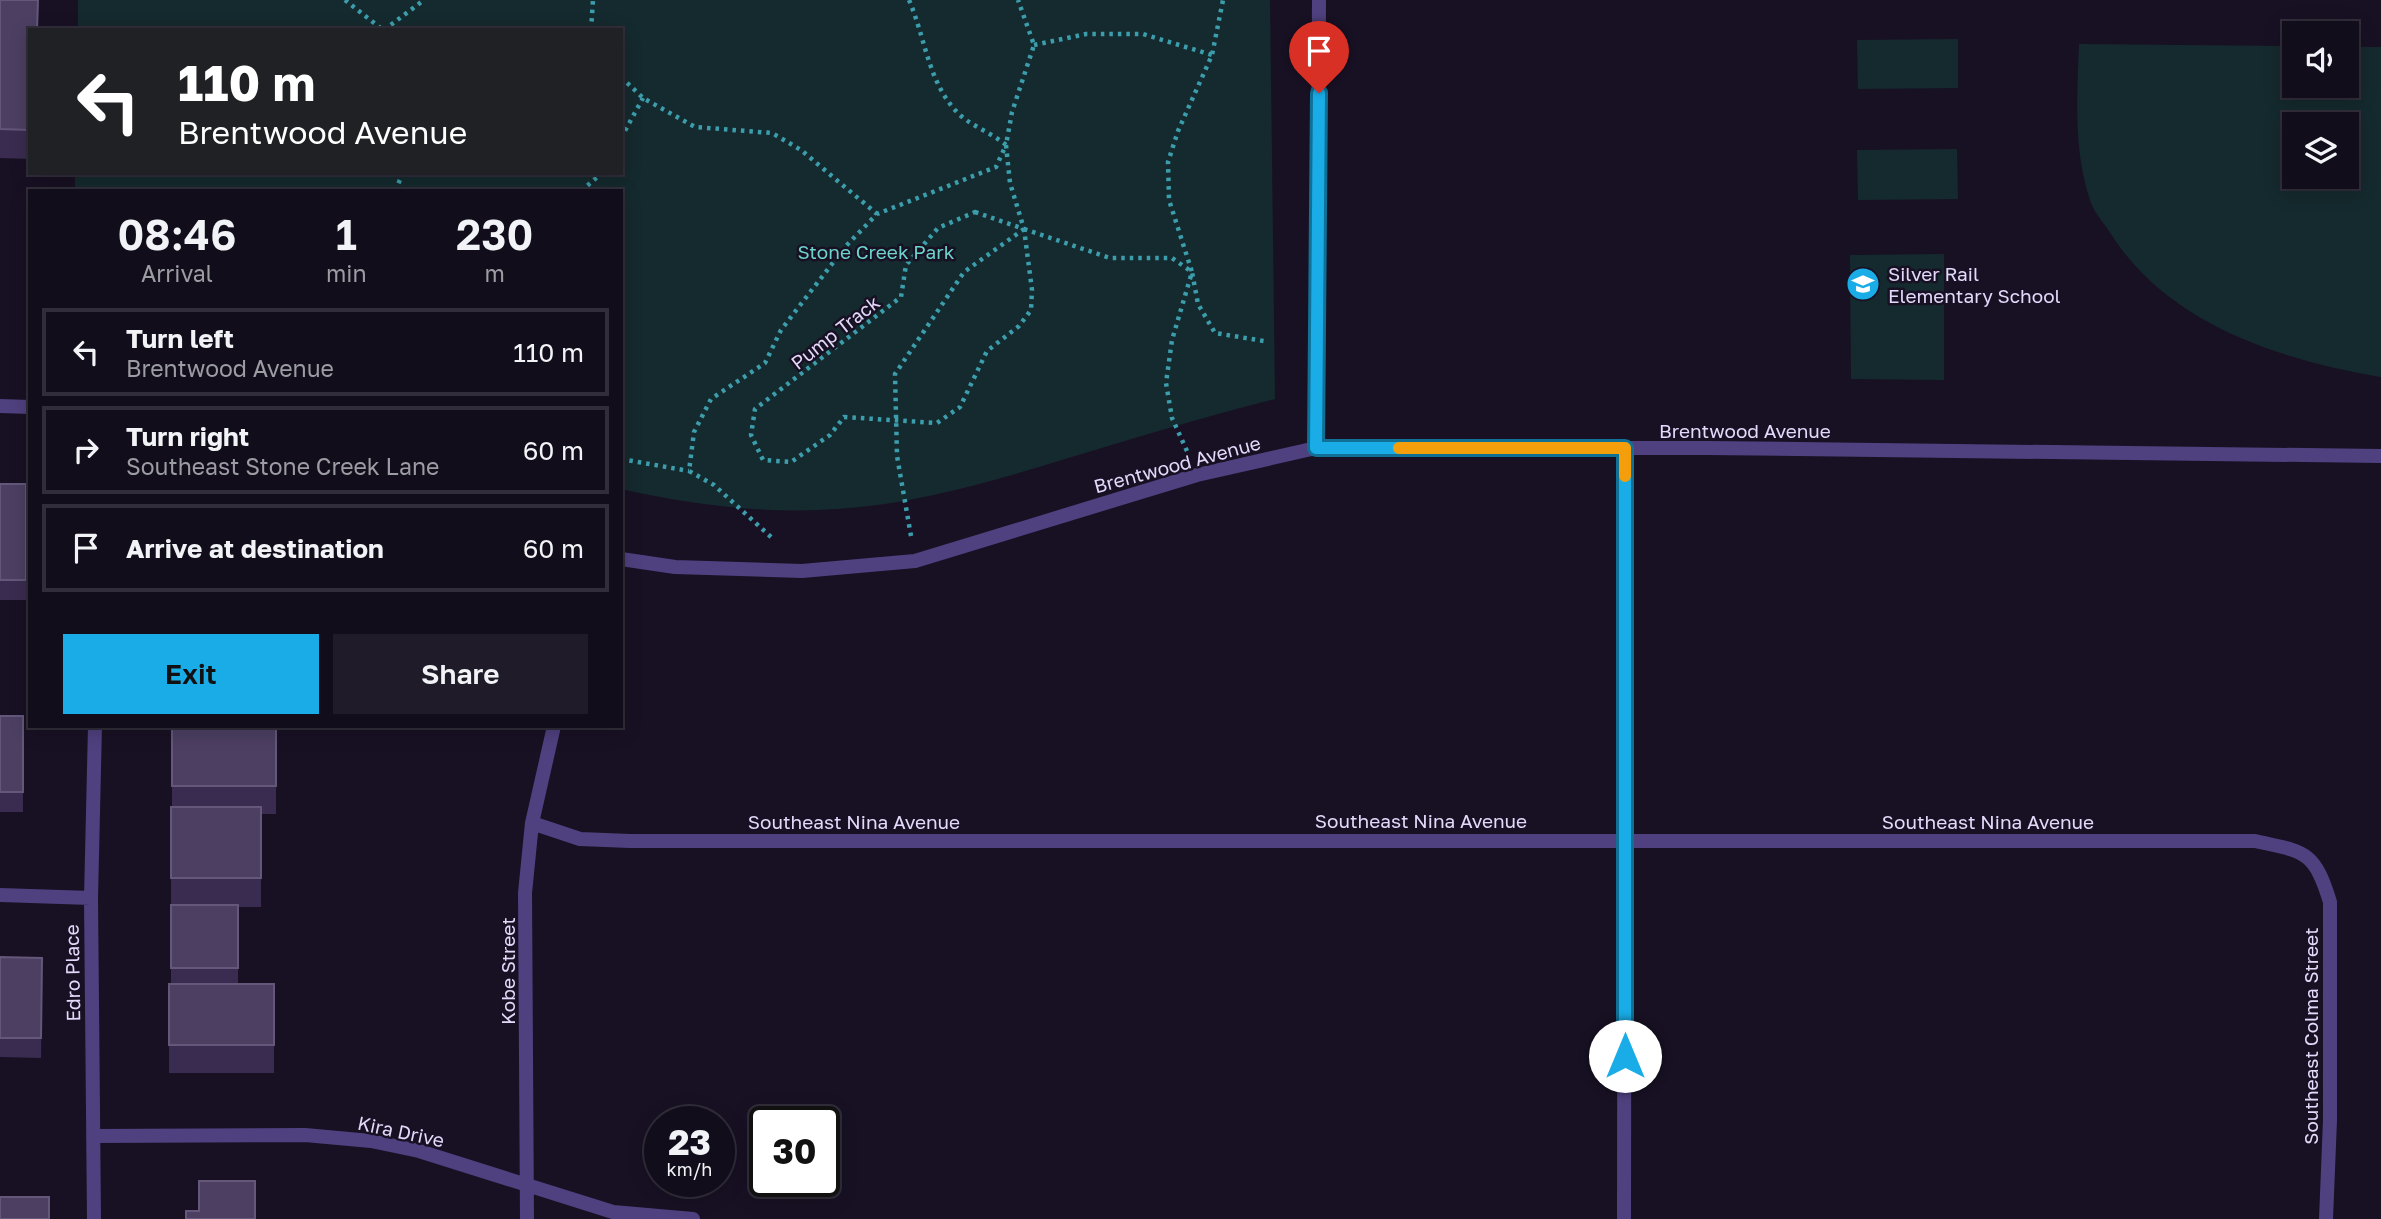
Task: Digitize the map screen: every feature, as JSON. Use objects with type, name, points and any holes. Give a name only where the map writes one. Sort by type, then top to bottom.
[{"type":"street","points":[[1316,448],[1319,0]]},
{"type":"street","points":[[0,407],[28,407]]},
{"type":"street","name":"Brentwood Avenue","points":[[623,559],[675,567],[802,571],[915,561],[1197,474],[1316,448],[1625,448],[2381,456]]},
{"type":"street","points":[[1625,448],[1625,1219]]},
{"type":"street","name":"Edro Place","points":[[94,1219],[91,898],[95,728]]},
{"type":"street","name":"Kobe Street","points":[[527,1219],[525,893],[532,823],[554,728]]},
{"type":"street","name":"Southeast Nina Avenue","points":[[532,823],[580,839],[617,840],[2255,841],[2297,850],[2310,858]]},
{"type":"street","name":"Southeast Colma Street","points":[[2310,858],[2321,870],[2330,902],[2330,1120],[2326,1219]]},
{"type":"street","points":[[0,895],[91,898]]},
{"type":"street","name":"Kira Drive","points":[[93,1136],[305,1135],[370,1141],[419,1151],[613,1212],[692,1219]]},
{"type":"path","points":[[345,0],[380,28]]},
{"type":"path","points":[[386,28],[424,0]]},
{"type":"path","points":[[592,28],[593,0]]},
{"type":"path","points":[[909,0],[938,87],[957,113],[990,131],[1006,145],[1010,183],[1024,229]]},
{"type":"path","points":[[689,471],[694,432],[711,399],[765,363],[781,330],[845,247],[877,214],[996,167],[1006,145],[1013,111],[1034,45],[1018,0]]},
{"type":"path","points":[[1223,0],[1212,55],[1178,131],[1168,162],[1169,200],[1192,272],[1198,304],[1215,333],[1264,341]]},
{"type":"path","points":[[1034,45],[1086,34],[1143,34],[1212,55]]},
{"type":"path","points":[[623,79],[643,98],[695,127],[772,133],[801,150],[877,214]]},
{"type":"path","points":[[623,134],[643,98]]},
{"type":"path","points":[[583,189],[600,175]]},
{"type":"path","name":"Pump Track","points":[[975,212],[1024,229],[1032,290],[1031,310],[1019,326],[987,351],[960,407],[937,423],[894,420],[844,417],[830,435],[791,462],[762,460],[751,435],[755,408],[901,297],[906,265],[937,228],[975,212]]},
{"type":"path","points":[[1024,229],[1110,258],[1172,258],[1192,272]]},
{"type":"path","points":[[915,561],[894,420],[895,374],[964,272],[1024,229]]},
{"type":"path","points":[[1192,272],[1172,340],[1166,383],[1172,418],[1197,474]]},
{"type":"path","points":[[623,459],[689,471],[713,485],[771,537]]},
{"type":"green space","name":"Stone Creek Park","points":[[78,0],[1270,0],[1275,399],[981,484],[896,502],[837,509],[755,509],[674,500],[623,489],[623,189],[75,189],[75,175],[623,175],[623,28],[78,28]]},
{"type":"green space","points":[[1958,39],[1958,88],[1858,89],[1857,40]]},
{"type":"green space","points":[[2079,44],[2282,46],[2282,98],[2359,98],[2359,47],[2381,47],[2381,377],[2305,360],[2230,333],[2196,315],[2164,292],[2135,266],[2091,203],[2081,164],[2077,104]]},
{"type":"green space","points":[[1957,149],[1958,199],[1858,200],[1857,150]]},
{"type":"green space","points":[[1944,254],[1944,380],[1851,379],[1850,255]]},
{"type":"building","points":[[0,0],[38,0],[37,28],[28,28],[28,130],[0,129]]},
{"type":"building","points":[[0,484],[26,484],[26,580],[0,580]]},
{"type":"building","points":[[0,716],[23,716],[23,792],[0,792]]},
{"type":"building","points":[[172,728],[276,728],[276,786],[172,786]]},
{"type":"building","points":[[171,807],[261,807],[261,878],[171,878]]},
{"type":"building","points":[[171,905],[238,905],[238,968],[171,968]]},
{"type":"building","points":[[0,957],[42,958],[41,1038],[0,1038]]},
{"type":"building","points":[[169,984],[274,984],[274,1045],[169,1045]]},
{"type":"building","points":[[199,1181],[255,1181],[255,1219],[186,1219],[186,1211],[199,1211]]},
{"type":"building","points":[[0,1197],[49,1197],[49,1219],[0,1219]]},
{"type":"slow traffic","points":[[1399,448],[1625,448],[1625,476]]},
{"type":"place","name":"Silver Rail Elementary School","points":[[1863,284]]},
{"type":"route","points":[[1319,93],[1316,448],[1625,448],[1625,1056]]}]
